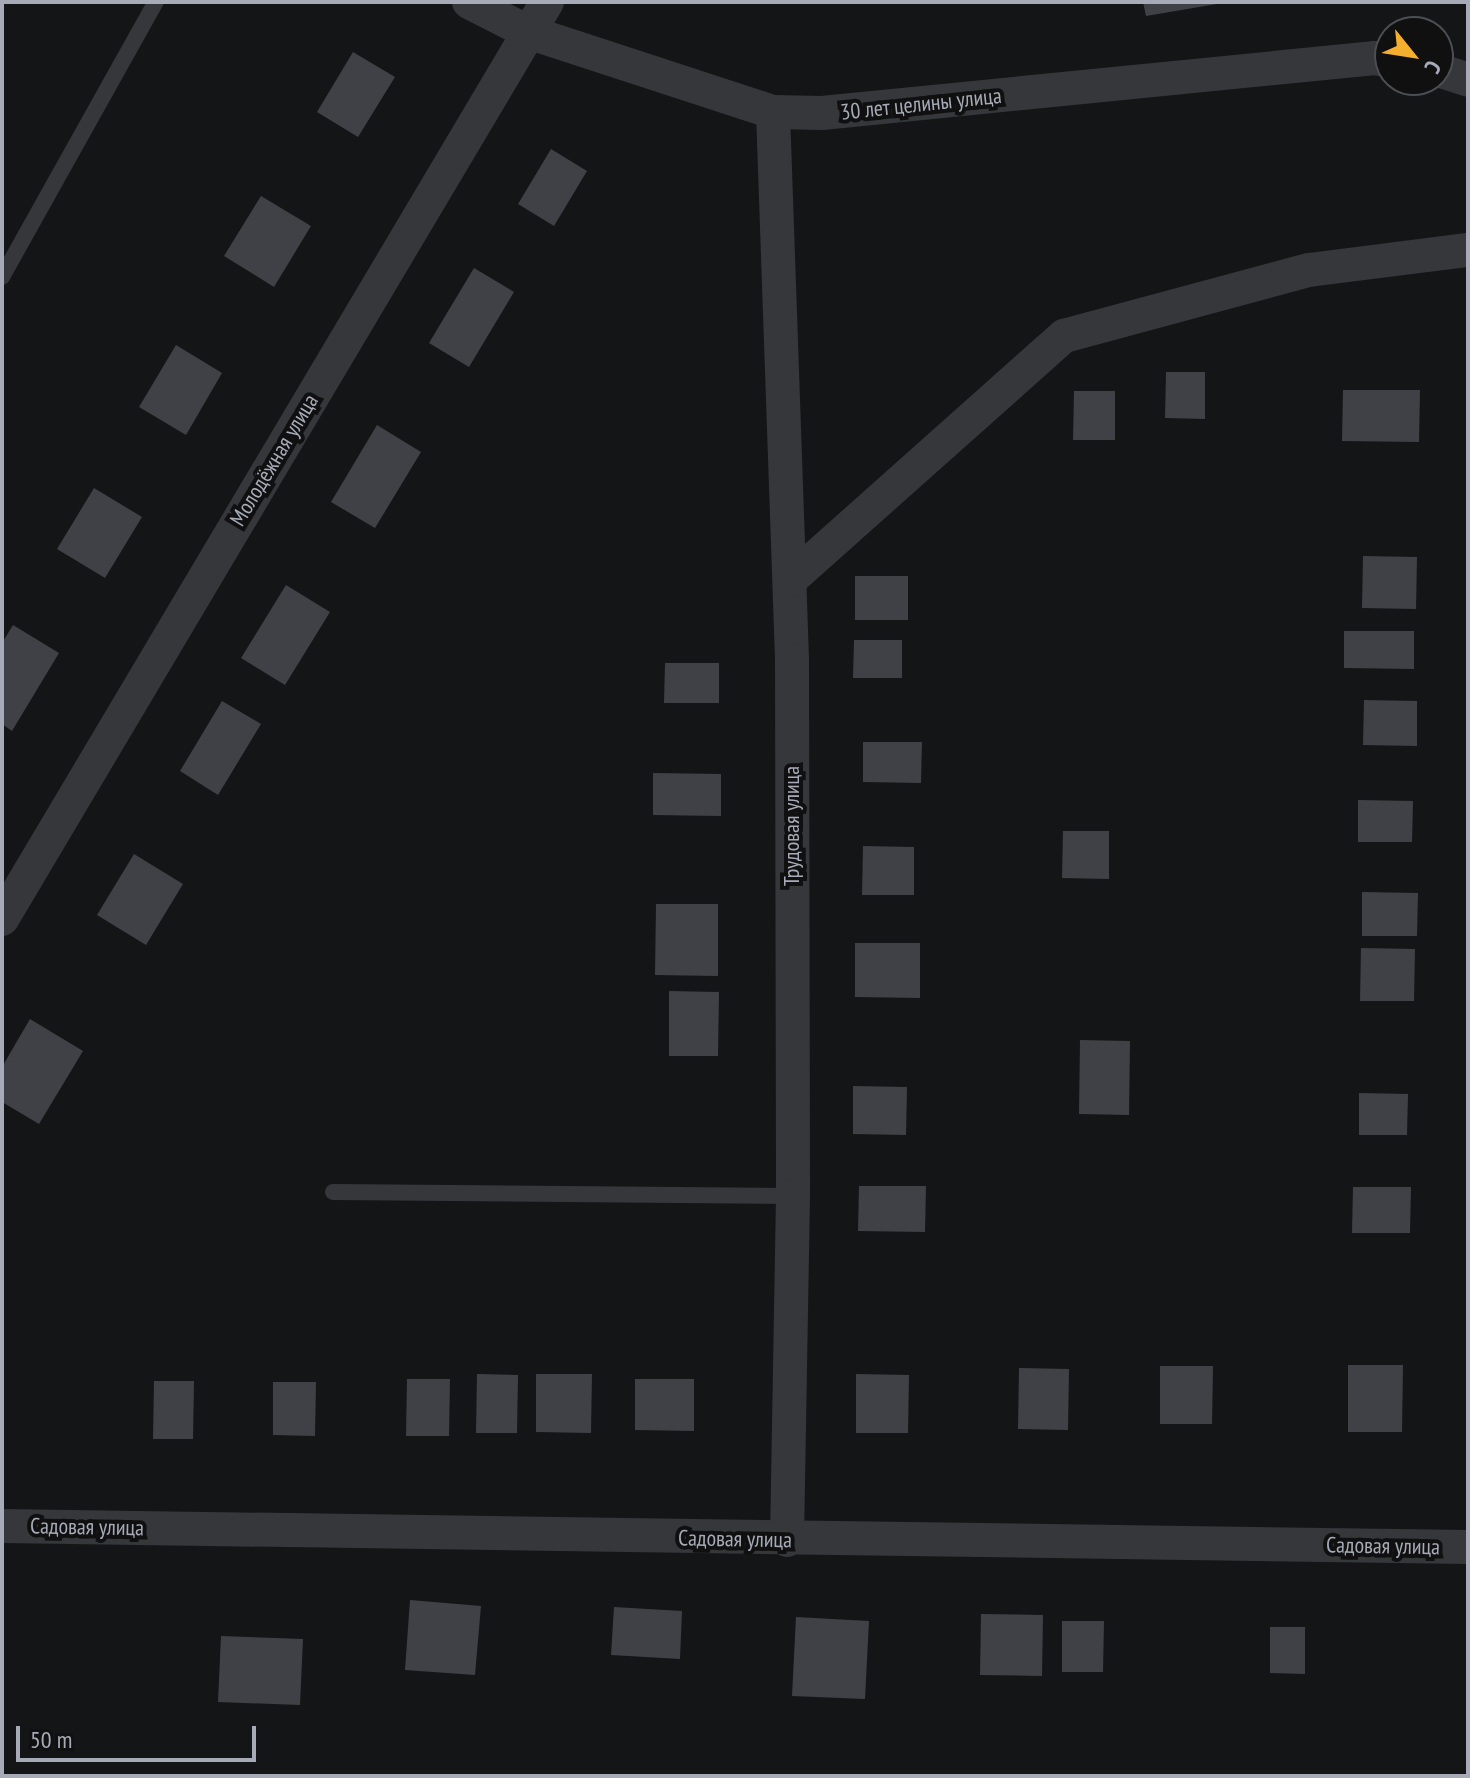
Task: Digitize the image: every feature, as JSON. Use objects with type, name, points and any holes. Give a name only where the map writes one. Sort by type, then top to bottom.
[{"type":"street","name":"30 лет целины улица","points":[[469,2],[528,32],[773,112],[822,113],[1374,58]]},
{"type":"street","name":"Молодёжная улица","points":[[2,919],[547,2]]},
{"type":"street","name":"Трудовая улица","points":[[773,112],[790,580],[793,1196],[787,1540]]},
{"type":"street","points":[[790,580],[1064,336],[1309,270],[1468,250]]},
{"type":"street","name":"Садовая улица","points":[[2,1526],[787,1540],[1468,1547]]},
{"type":"lane","points":[[2,277],[156,2]]},
{"type":"lane","points":[[333,1192],[793,1196]]},
{"type":"building","points":[[1143,2],[1216,2],[1217,4],[1146,16]]},
{"type":"building","points":[[353,52],[395,77],[358,137],[317,112]]},
{"type":"building","points":[[551,149],[587,171],[554,226],[518,204]]},
{"type":"building","points":[[261,196],[311,226],[274,287],[224,256]]},
{"type":"building","points":[[474,268],[514,292],[469,367],[429,343]]},
{"type":"building","points":[[176,345],[222,373],[186,435],[139,407]]},
{"type":"building","points":[[1166,372],[1205,372],[1205,419],[1165,418]]},
{"type":"building","points":[[1343,390],[1420,390],[1419,442],[1342,441]]},
{"type":"building","points":[[1074,391],[1115,391],[1115,440],[1073,440]]},
{"type":"building","points":[[377,425],[421,452],[375,528],[331,502]]},
{"type":"building","points":[[94,488],[142,517],[105,578],[57,549]]},
{"type":"building","points":[[1363,556],[1417,557],[1416,609],[1362,608]]},
{"type":"building","points":[[855,576],[908,576],[908,620],[855,620]]},
{"type":"building","points":[[286,585],[330,612],[285,685],[241,658]]},
{"type":"building","points":[[13,625],[59,653],[12,731],[2,724],[2,643]]},
{"type":"building","points":[[1344,631],[1414,631],[1414,669],[1344,668]]},
{"type":"building","points":[[854,640],[902,640],[902,678],[853,678]]},
{"type":"building","points":[[665,663],[719,663],[719,703],[664,703]]},
{"type":"building","points":[[1364,700],[1417,701],[1417,746],[1363,745]]},
{"type":"building","points":[[222,701],[261,724],[218,795],[180,771]]},
{"type":"building","points":[[863,742],[922,742],[921,783],[863,782]]},
{"type":"building","points":[[653,773],[721,774],[721,816],[653,815]]},
{"type":"building","points":[[1358,800],[1413,801],[1412,842],[1358,842]]},
{"type":"building","points":[[1063,831],[1109,831],[1109,879],[1062,878]]},
{"type":"building","points":[[863,846],[914,847],[914,895],[862,895]]},
{"type":"building","points":[[134,854],[183,884],[146,945],[97,915]]},
{"type":"building","points":[[1362,892],[1418,893],[1417,936],[1362,936]]},
{"type":"building","points":[[656,904],[718,904],[718,976],[655,975]]},
{"type":"building","points":[[855,943],[920,943],[920,998],[855,997]]},
{"type":"building","points":[[1361,948],[1415,949],[1414,1001],[1360,1001]]},
{"type":"building","points":[[669,991],[719,992],[718,1056],[669,1056]]},
{"type":"building","points":[[30,1019],[83,1051],[39,1124],[2,1102],[2,1067]]},
{"type":"building","points":[[1080,1040],[1130,1041],[1129,1115],[1079,1114]]},
{"type":"building","points":[[853,1086],[907,1087],[906,1135],[853,1134]]},
{"type":"building","points":[[1359,1093],[1408,1094],[1407,1135],[1359,1135]]},
{"type":"building","points":[[859,1186],[926,1186],[925,1232],[858,1231]]},
{"type":"building","points":[[1353,1187],[1411,1187],[1410,1233],[1352,1233]]},
{"type":"building","points":[[1348,1365],[1403,1365],[1402,1432],[1348,1432]]},
{"type":"building","points":[[1160,1366],[1213,1366],[1212,1424],[1160,1424]]},
{"type":"building","points":[[1019,1368],[1069,1369],[1068,1430],[1018,1429]]},
{"type":"building","points":[[477,1374],[518,1375],[517,1433],[476,1433]]},
{"type":"building","points":[[536,1374],[592,1374],[591,1433],[536,1432]]},
{"type":"building","points":[[856,1374],[909,1375],[908,1433],[856,1433]]},
{"type":"building","points":[[407,1379],[450,1379],[449,1436],[406,1436]]},
{"type":"building","points":[[635,1379],[694,1379],[694,1431],[635,1430]]},
{"type":"building","points":[[154,1381],[194,1381],[193,1439],[153,1439]]},
{"type":"building","points":[[273,1382],[316,1382],[315,1436],[273,1435]]},
{"type":"building","points":[[410,1600],[481,1606],[475,1675],[405,1670]]},
{"type":"building","points":[[614,1607],[682,1611],[680,1659],[611,1655]]},
{"type":"building","points":[[981,1614],[1043,1615],[1042,1676],[980,1675]]},
{"type":"building","points":[[796,1617],[869,1621],[865,1699],[792,1696]]},
{"type":"building","points":[[1062,1621],[1104,1621],[1103,1672],[1062,1672]]},
{"type":"building","points":[[1270,1627],[1305,1627],[1305,1674],[1270,1673]]},
{"type":"building","points":[[221,1636],[303,1639],[300,1705],[218,1702]]}]
